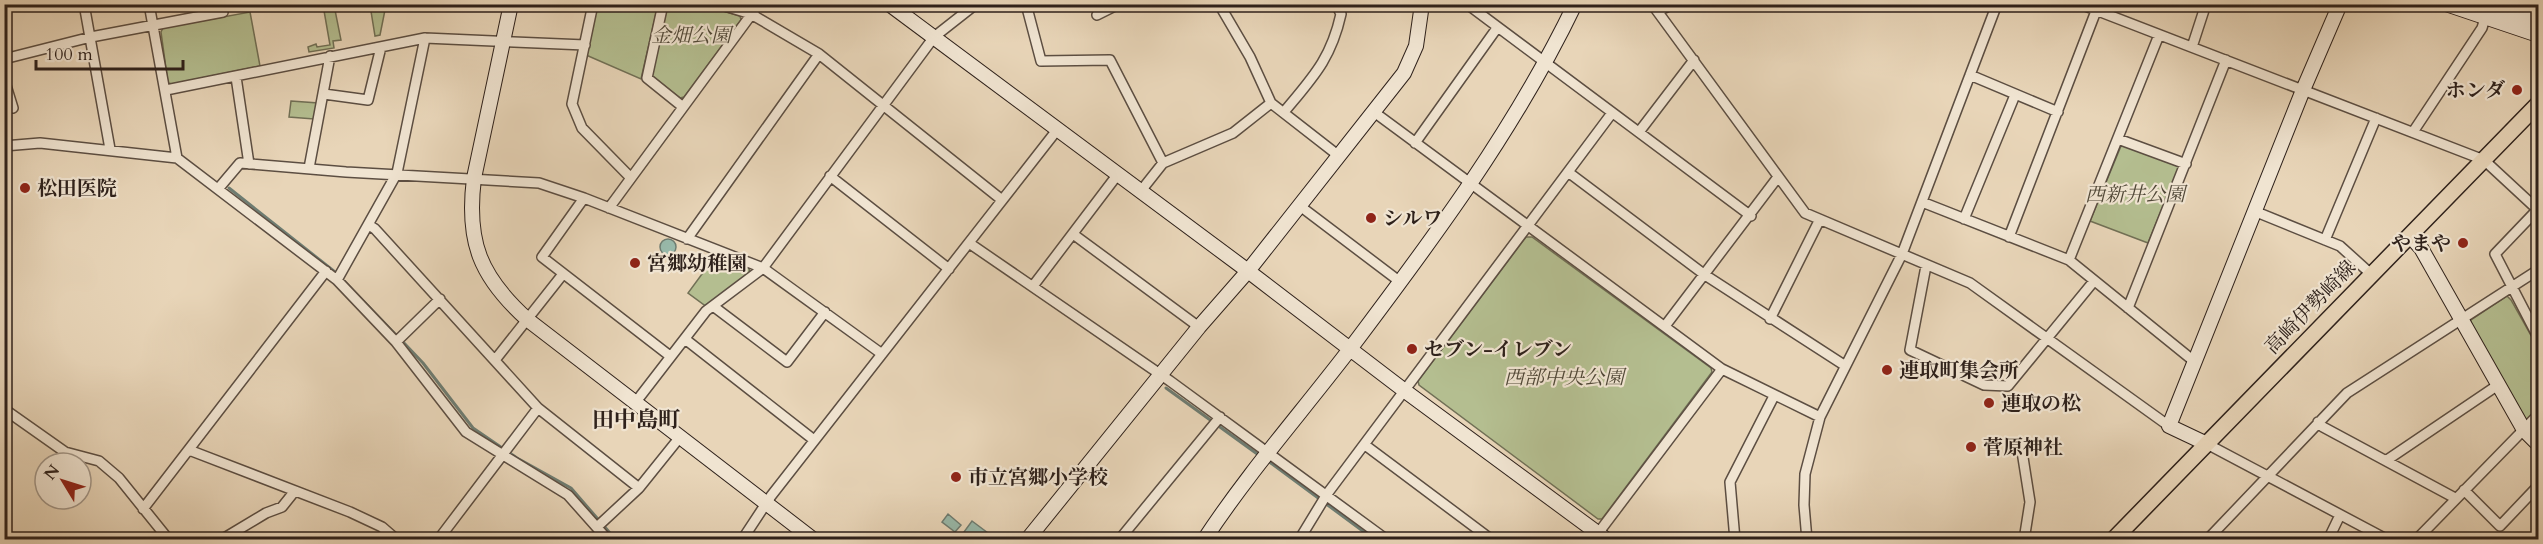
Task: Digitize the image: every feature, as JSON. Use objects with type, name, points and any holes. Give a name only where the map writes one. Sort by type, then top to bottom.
[{"type":"main road","name":"高崎伊勢崎線","points":[[2113,540],[2538,104]]},
{"type":"street","points":[[84,4],[110,149]]},
{"type":"street","points":[[148,4],[177,158]]},
{"type":"street","points":[[5,59],[91,37],[223,12],[222,4]]},
{"type":"street","points":[[511,4],[474,178],[471,206],[474,240],[487,273],[506,300],[528,320],[814,540]]},
{"type":"street","points":[[593,4],[572,104],[582,128],[631,178]]},
{"type":"street","points":[[663,4],[647,78],[683,107]]},
{"type":"street","points":[[718,4],[751,14],[819,54],[1002,200]]},
{"type":"street","points":[[609,208],[759,4]]},
{"type":"street","points":[[889,4],[1248,271],[1599,538],[1722,369]]},
{"type":"street","points":[[635,403],[706,311],[763,268],[934,37],[976,4]]},
{"type":"street","points":[[1026,4],[1041,61],[1110,60],[1163,163]]},
{"type":"street","points":[[1097,15],[1119,4]]},
{"type":"street","points":[[1219,4],[1250,57],[1271,103],[1339,156]]},
{"type":"street","points":[[1284,112],[1322,67],[1337,33],[1341,14],[1336,4]]},
{"type":"street","points":[[1028,540],[1199,327],[1248,271],[1374,112],[1408,64],[1416,46],[1422,4]]},
{"type":"street","points":[[1467,4],[1480,9],[1497,28],[1751,216]]},
{"type":"street","points":[[1204,540],[1226,506],[1350,348],[1471,184],[1546,64],[1575,4]]},
{"type":"street","points":[[1673,4],[1655,8],[1804,213],[1970,283],[2169,426],[2388,540]]},
{"type":"street","points":[[1807,540],[1804,505],[1805,474],[1820,417],[1844,365],[1902,254],[1997,4]]},
{"type":"street","points":[[2080,4],[2484,159],[2538,209],[2495,254],[2538,337]]},
{"type":"street","points":[[2192,47],[2206,4]]},
{"type":"street","points":[[2169,426],[2303,90],[2340,4]]},
{"type":"street","points":[[2446,4],[2538,21]]},
{"type":"street","points":[[2009,237],[2097,11]]},
{"type":"street","points":[[2487,11],[2538,36]]},
{"type":"street","points":[[2413,132],[2482,28],[2487,11]]},
{"type":"street","points":[[1415,143],[1497,28]]},
{"type":"street","points":[[2069,260],[2159,35]]},
{"type":"street","points":[[166,90],[425,38],[585,45]]},
{"type":"street","points":[[337,280],[397,173],[425,38]]},
{"type":"street","points":[[324,94],[368,100],[381,47]]},
{"type":"street","points":[[687,239],[819,54]]},
{"type":"street","points":[[309,168],[330,56]]},
{"type":"street","points":[[1639,132],[1694,60]]},
{"type":"street","points":[[2128,308],[2226,60]]},
{"type":"street","points":[[1970,75],[2058,112]]},
{"type":"street","points":[[236,77],[249,164]]},
{"type":"street","points":[[4,79],[14,108]]},
{"type":"street","points":[[1964,219],[2015,95]]},
{"type":"street","points":[[1140,192],[1163,163],[1233,133],[1271,103]]},
{"type":"street","points":[[1374,112],[1722,369],[1820,417]]},
{"type":"street","points":[[1299,540],[1327,494],[1612,113]]},
{"type":"street","points":[[2325,240],[2376,118]]},
{"type":"street","points":[[742,540],[766,503],[814,440],[1057,130]]},
{"type":"street","points":[[2118,139],[2186,164]]},
{"type":"street","points":[[4,146],[40,143],[177,158],[337,280],[396,342],[466,432],[568,495],[608,540]]},
{"type":"street","points":[[218,189],[240,163],[540,183],[763,268],[882,354]]},
{"type":"street","points":[[1568,172],[1705,275],[1844,365]]},
{"type":"street","points":[[1033,286],[1118,174]]},
{"type":"street","points":[[830,176],[949,268]]},
{"type":"street","points":[[1665,326],[1751,216],[1778,177]]},
{"type":"street","points":[[584,198],[542,257],[670,356]]},
{"type":"street","points":[[1922,202],[2069,260],[2195,362]]},
{"type":"street","points":[[1300,206],[1399,281]]},
{"type":"street","points":[[2254,211],[2345,249],[2371,274]]},
{"type":"street","points":[[1770,319],[1819,220]]},
{"type":"street","points":[[369,225],[440,299],[538,408],[639,489]]},
{"type":"street","points":[[1073,234],[1199,327]]},
{"type":"street","points":[[2410,236],[2421,248],[2524,430],[2538,444]]},
{"type":"street","points":[[969,243],[1161,375],[1387,540]]},
{"type":"street","points":[[1926,266],[1910,350],[1984,385],[2008,386],[2094,280]]},
{"type":"street","points":[[2207,540],[2347,393],[2538,270]]},
{"type":"street","points":[[143,509],[326,271]]},
{"type":"street","points":[[495,360],[563,274]]},
{"type":"street","points":[[396,342],[440,299]]},
{"type":"street","points":[[713,306],[787,362],[825,312]]},
{"type":"street","points":[[685,339],[814,440]]},
{"type":"street","points":[[2386,460],[2498,385]]},
{"type":"street","points":[[1735,540],[1730,482],[1774,396]]},
{"type":"street","points":[[438,540],[538,408]]},
{"type":"street","points":[[4,409],[64,452],[99,461],[119,478],[169,540]]},
{"type":"street","points":[[2416,540],[2538,415]]},
{"type":"street","points":[[1119,540],[1220,417]]},
{"type":"street","points":[[2318,422],[2455,498]]},
{"type":"street","points":[[597,527],[639,489],[680,437]]},
{"type":"street","points":[[1365,445],[1492,540]]},
{"type":"street","points":[[2021,445],[2030,502],[2024,540]]},
{"type":"street","points":[[189,450],[350,512],[382,527],[397,540]]},
{"type":"street","points":[[2464,490],[2500,526],[2538,486]]},
{"type":"street","points":[[221,540],[266,513],[282,507],[294,492]]},
{"type":"street","points":[[2328,540],[2340,515]]},
{"type":"green space","points":[[323,5],[334,5],[341,40],[333,41],[334,48],[309,52],[308,47],[316,44],[317,47],[330,45]]},
{"type":"green space","points":[[370,5],[386,5],[380,35],[375,36]]},
{"type":"green space","points":[[597,5],[658,5],[641,79],[586,55]]},
{"type":"green space","name":"金畑公園","points":[[668,5],[703,5],[740,16],[741,20],[684,97],[680,98],[651,75]]},
{"type":"green space","points":[[250,12],[260,66],[168,83],[161,32],[163,28]]},
{"type":"green space","points":[[291,101],[318,103],[314,119],[289,117]]},
{"type":"green space","name":"西新井公園","points":[[2125,144],[2178,164],[2179,167],[2148,243],[2090,221],[2121,146]]},
{"type":"green space","name":"西部中央公園","points":[[1526,237],[1532,237],[1711,368],[1712,372],[1602,519],[1598,519],[1419,385],[1418,381]]},
{"type":"green space","points":[[716,255],[749,268],[750,275],[707,307],[688,293]]},
{"type":"green space","points":[[2507,296],[2538,348],[2538,408],[2527,420],[2524,419],[2470,323],[2471,320]]},
{"type":"shaded area","points":[[668,239],[676,247],[668,255],[660,247]]},
{"type":"shaded area","points":[[948,514],[961,525],[955,532],[942,522]]},
{"type":"shaded area","points":[[972,521],[996,539],[965,539],[961,536]]},
{"type":"waterway","points":[[229,188],[335,272]]},
{"type":"waterway","points":[[344,281],[396,335]]},
{"type":"waterway","points":[[404,343],[423,363],[473,428],[517,458],[571,488],[616,540]]},
{"type":"waterway","points":[[1166,388],[1260,456]]},
{"type":"waterway","points":[[1268,461],[1375,540]]},
{"type":"place","name":"ホンダ","points":[[2517,90]]},
{"type":"place","name":"松田医院","points":[[25,188]]},
{"type":"place","name":"シルワ","points":[[1371,218]]},
{"type":"place","name":"やまや","points":[[2463,243]]},
{"type":"place","name":"宮郷幼稚園","points":[[635,263]]},
{"type":"place","name":"セブン-イレブン","points":[[1412,349]]},
{"type":"place","name":"連取町集会所","points":[[1887,370]]},
{"type":"place","name":"連取の松","points":[[1989,403]]},
{"type":"place","name":"菅原神社","points":[[1971,447]]},
{"type":"place","name":"市立宮郷小学校","points":[[956,477]]},
{"type":"district","name":"田中島町","points":[[636,419]]}]
